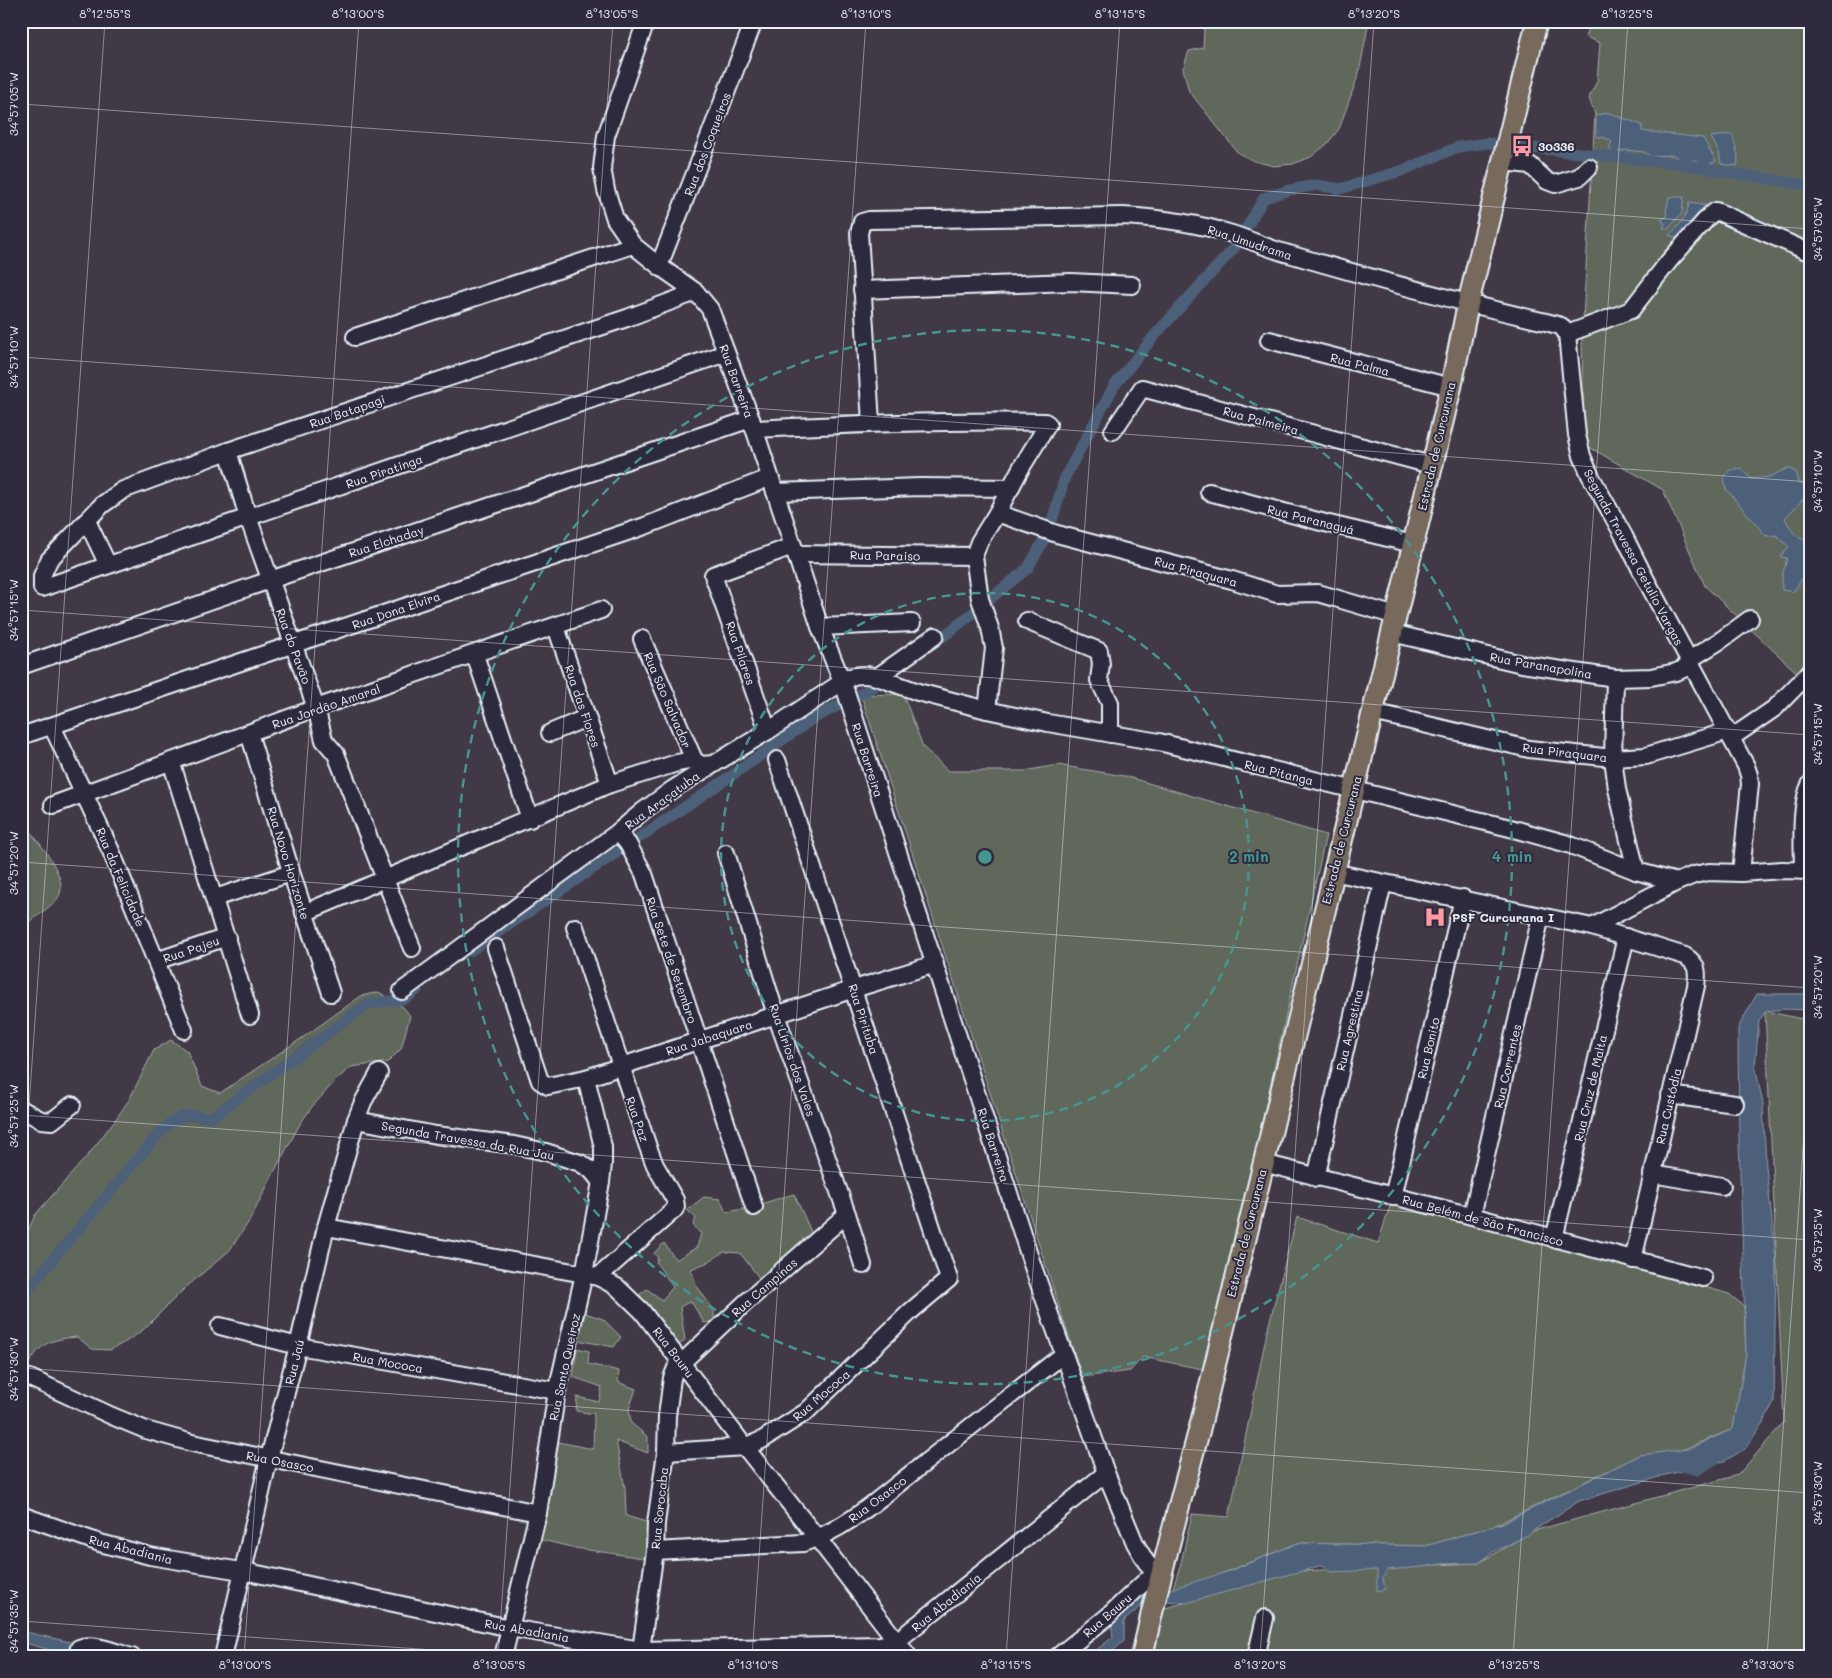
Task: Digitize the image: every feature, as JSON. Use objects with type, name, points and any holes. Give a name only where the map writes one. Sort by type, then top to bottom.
[{"type":"main road","name":"Estrada de Curcurana","points":[[1142,1657],[1157,1579],[1175,1525],[1196,1439],[1373,712],[1451,387],[1468,304],[1537,21]]},
{"type":"street","points":[[355,337],[634,245],[615,219],[606,190],[602,168],[606,136],[646,21]]},
{"type":"street","name":"Rua dos Coqueiros","points":[[659,266],[754,21]]},
{"type":"street","points":[[1504,159],[1530,165],[1547,181],[1555,184],[1580,177],[1589,168]]},
{"type":"street","points":[[1567,334],[1631,310],[1669,262],[1710,215],[1716,212],[1811,253]]},
{"type":"street","name":"Rua Umudrama","points":[[862,290],[858,233],[862,222],[869,220],[1123,216],[1158,218],[1196,225],[1239,237],[1286,254],[1468,304],[1561,326],[1567,334]]},
{"type":"street","name":"Rua Barreira","points":[[634,245],[659,266],[696,292],[710,309],[753,424],[820,627],[846,692],[1032,1264],[1106,1473],[1135,1544],[1157,1579]]},
{"type":"street","points":[[871,424],[862,290],[1071,282],[1132,285]]},
{"type":"street","name":"Rua Batapagi","points":[[42,588],[42,576],[49,560],[102,505],[123,490],[228,451],[627,318],[696,292]]},
{"type":"street","name":"Segunda Travessa Getulio Vargas","points":[[1567,334],[1577,435],[1582,456],[1590,475],[1730,734],[1750,775],[1741,873]]},
{"type":"street","name":"Rua Palma","points":[[1270,340],[1451,387]]},
{"type":"street","name":"Rua Piratinga","points":[[42,588],[726,352]]},
{"type":"street","name":"Rua Palmeira","points":[[1113,432],[1142,388],[1431,465]]},
{"type":"street","name":"Rua Elchaday","points":[[21,666],[270,580],[753,424],[1045,422],[1048,424],[1011,488]]},
{"type":"street","name":"Rua do Pavão","points":[[228,451],[248,517],[316,708],[322,734],[326,743],[336,754],[412,948]]},
{"type":"street","name":"Rua Dona Elvira","points":[[21,736],[644,526],[772,485],[1011,488]]},
{"type":"street","points":[[986,710],[994,648],[990,628],[982,606],[974,556],[979,542],[1011,488]]},
{"type":"street","name":"Rua Paranaguá","points":[[1209,492],[1413,544]]},
{"type":"street","name":"Rua Piraquara","points":[[997,513],[1049,531],[1278,594],[1318,594],[1394,624]]},
{"type":"street","points":[[87,521],[108,565]]},
{"type":"street","name":"Rua Paraiso","points":[[794,550],[974,556]]},
{"type":"street","name":"Rua Pilares","points":[[768,731],[713,575],[794,550]]},
{"type":"street","name":"Rua Jordão Amaral","points":[[53,805],[316,708],[601,610]]},
{"type":"street","name":"Rua Paranapolina","points":[[1394,624],[1522,664],[1615,678],[1651,677],[1676,672],[1750,620]]},
{"type":"street","points":[[1027,621],[1099,651],[1101,664],[1099,680],[1110,703],[1110,734]]},
{"type":"street","points":[[820,627],[912,623]]},
{"type":"street","name":"Rua das Flores","points":[[556,627],[610,784]]},
{"type":"street","points":[[877,677],[934,636]]},
{"type":"street","name":"Rua São Salvador","points":[[642,639],[694,760]]},
{"type":"street","points":[[474,655],[530,819]]},
{"type":"street","points":[[1730,734],[1775,708],[1810,672]]},
{"type":"street","name":"Rua Araçatuba","points":[[402,991],[618,832],[666,794],[768,731],[846,692],[856,674],[877,677]]},
{"type":"street","name":"Rua Pitanga","points":[[877,677],[918,692],[986,710],[1159,742],[1510,828],[1568,844],[1636,871],[1677,882]]},
{"type":"street","points":[[1615,678],[1613,758],[1617,789],[1636,871]]},
{"type":"street","name":"Rua Piraquara","points":[[1373,712],[1529,749],[1613,758],[1646,756],[1730,734]]},
{"type":"street","points":[[550,733],[586,718]]},
{"type":"street","name":"Rua da Felicidade","points":[[52,726],[111,851],[184,1030]]},
{"type":"street","name":"Rua Novo Horizonte","points":[[249,733],[291,873],[331,993]]},
{"type":"street","points":[[304,912],[610,784],[677,763],[694,760],[701,765],[714,764]]},
{"type":"street","name":"Rua Pirituba","points":[[778,760],[949,1279]]},
{"type":"street","points":[[171,761],[250,1015]]},
{"type":"street","points":[[1592,927],[1694,875],[1709,872],[1807,871],[1804,807],[1811,783]]},
{"type":"street","name":"Rua Sete de Setembro","points":[[618,832],[628,844],[644,874],[754,1207]]},
{"type":"street","name":"Rua Lírios dos Vales","points":[[726,853],[776,1015],[848,1214],[863,1265]]},
{"type":"street","points":[[1333,872],[1462,898],[1592,927],[1626,937]]},
{"type":"street","points":[[215,898],[291,873]]},
{"type":"street","name":"Rua Agrestina","points":[[1316,1178],[1383,883]]},
{"type":"street","name":"Rua Bonito","points":[[1393,1197],[1462,898]]},
{"type":"street","name":"Rua Correntes","points":[[1472,1216],[1541,916]]},
{"type":"street","name":"Rua Paz","points":[[575,927],[620,1067],[655,1165],[666,1186],[674,1195],[676,1207],[591,1275]]},
{"type":"street","name":"Rua Pajeu","points":[[156,961],[227,937]]},
{"type":"street","name":"Rua Custódia","points":[[1626,937],[1685,956],[1694,962],[1698,974],[1634,1260]]},
{"type":"street","name":"Rua Cruz de Malta","points":[[1554,1239],[1626,937]]},
{"type":"street","name":"Rua Jabaquara","points":[[496,948],[540,1081],[548,1086],[586,1078],[935,964]]},
{"type":"street","name":"Rua Jaú","points":[[223,1657],[269,1458],[326,1227],[356,1120],[363,1102],[380,1073]]},
{"type":"street","name":"Rua Santo Queiroz","points":[[503,1657],[538,1513],[557,1391],[591,1275],[603,1164],[603,1147],[586,1078]]},
{"type":"street","points":[[1670,1095],[1735,1104]]},
{"type":"street","points":[[21,1109],[41,1120],[52,1121],[72,1105]]},
{"type":"street","name":"Segunda Travessa da Rua Jau","points":[[356,1120],[436,1135],[514,1145],[546,1152],[580,1163],[591,1170],[601,1182]]},
{"type":"street","name":"Rua Belém de São Francisco","points":[[1263,1163],[1316,1178],[1472,1216],[1702,1278]]},
{"type":"street","points":[[1652,1174],[1722,1186]]},
{"type":"street","name":"Rua Campinas","points":[[682,1361],[744,1304],[848,1214]]},
{"type":"street","name":"Rua Bauru","points":[[326,1227],[591,1275],[617,1287],[632,1299],[657,1328],[745,1447],[818,1539],[898,1649],[909,1657]]},
{"type":"street","name":"Rua Mococa","points":[[666,1452],[745,1447],[762,1440],[806,1412],[911,1311],[949,1279]]},
{"type":"street","name":"Rua Mococa","points":[[220,1326],[298,1346],[557,1391]]},
{"type":"street","name":"Rua Osasco","points":[[654,1551],[803,1543],[818,1539],[836,1529],[871,1504],[1064,1354]]},
{"type":"street","name":"Rua Sorocaba","points":[[640,1653],[666,1452],[667,1416],[672,1378],[676,1368],[682,1361]]},
{"type":"street","name":"Rua Osasco","points":[[30,1378],[146,1430],[192,1443],[538,1513]]},
{"type":"street","name":"Rua Abadiania","points":[[21,1515],[100,1543],[150,1556],[242,1572],[640,1653],[880,1644],[898,1649],[1106,1473]]},
{"type":"street","name":"Rua Bauru","points":[[1057,1657],[1157,1579]]},
{"type":"street","points":[[1256,1657],[1265,1618]]},
{"type":"street","points":[[78,1653],[83,1647],[102,1648],[132,1657]]},
{"type":"green space","points":[[1208,21],[1369,21],[1359,73],[1339,129],[1327,144],[1311,157],[1293,164],[1274,166],[1254,161],[1238,153],[1189,91],[1183,69],[1189,51],[1203,48],[1204,29]]},
{"type":"green space","points":[[1591,21],[1811,21],[1811,686],[1705,586],[1663,490],[1584,444],[1582,336],[1595,114],[1589,98],[1597,81],[1600,43],[1586,37]]},
{"type":"green space","points":[[903,694],[923,747],[948,771],[1024,771],[1058,765],[1124,776],[1326,835],[1207,1370],[1143,1357],[1130,1371],[1082,1377],[861,695]]},
{"type":"green space","points":[[21,820],[42,846],[56,868],[61,889],[55,902],[21,928]]},
{"type":"green space","points":[[379,992],[404,1008],[410,1016],[401,1049],[388,1062],[351,1067],[336,1080],[311,1108],[300,1124],[250,1220],[229,1251],[185,1288],[143,1330],[127,1341],[110,1350],[92,1349],[77,1337],[56,1340],[48,1343],[38,1351],[21,1375],[21,1246],[35,1215],[89,1154],[129,1100],[154,1050],[171,1040],[187,1051],[202,1086],[220,1093],[361,996]]},
{"type":"green space","points":[[1765,1011],[1811,1021],[1811,1657],[1149,1657],[1158,1610],[1300,1571],[1479,1563],[1533,1531],[1738,1475],[1784,1422]]},
{"type":"green space","points":[[794,1194],[813,1236],[783,1266],[760,1279],[740,1253],[724,1252],[706,1263],[691,1269],[696,1285],[714,1310],[714,1321],[704,1323],[691,1301],[680,1307],[685,1340],[677,1347],[635,1298],[647,1289],[662,1300],[673,1287],[656,1262],[658,1258],[654,1253],[664,1243],[676,1260],[697,1247],[701,1234],[693,1225],[696,1218],[687,1210],[704,1197],[720,1199],[726,1212],[752,1207]]},
{"type":"green space","points":[[1393,1197],[1729,1294],[1744,1306],[1746,1354],[1733,1429],[1679,1451],[1640,1455],[1496,1525],[1426,1546],[1298,1543],[1171,1594],[1181,1563],[1192,1514],[1229,1517],[1267,1332],[1297,1217],[1378,1243]]},
{"type":"green space","points":[[585,1313],[603,1319],[621,1337],[614,1347],[577,1340]]},
{"type":"green space","points":[[577,1348],[589,1351],[588,1364],[619,1371],[618,1382],[636,1389],[629,1409],[631,1423],[648,1437],[648,1453],[616,1441],[625,1488],[626,1516],[653,1524],[650,1559],[575,1548],[538,1539],[558,1442],[593,1449],[594,1414],[576,1411],[577,1397],[599,1402],[602,1387],[573,1377]]},
{"type":"water","points":[[1609,113],[1642,125],[1642,131],[1703,138],[1716,161],[1708,165],[1693,160],[1685,162],[1673,155],[1651,156],[1644,152],[1625,150],[1613,153],[1609,148],[1612,142],[1606,138],[1596,136],[1596,115]]},
{"type":"water","points":[[1732,134],[1738,155],[1737,166],[1721,164],[1719,152],[1711,137]]},
{"type":"water","points":[[1669,197],[1684,197],[1682,213],[1669,228],[1663,228],[1665,223],[1661,220],[1668,216],[1666,212]]},
{"type":"water","points":[[1689,203],[1708,206],[1687,232],[1677,238],[1669,235],[1682,221]]},
{"type":"water","points":[[1741,468],[1751,479],[1769,477],[1788,468],[1797,473],[1797,481],[1811,491],[1785,518],[1798,537],[1811,542],[1811,566],[1793,592],[1782,590],[1782,577],[1787,558],[1780,557],[1789,547],[1776,535],[1766,536],[1726,489],[1724,478],[1730,470]]},
{"type":"water","points":[[1757,994],[1811,994],[1811,1010],[1783,1009],[1766,1011],[1759,1021],[1755,1066],[1763,1104],[1766,1167],[1776,1258],[1774,1402],[1745,1449],[1724,1461],[1665,1475],[1579,1501],[1522,1538],[1493,1552],[1479,1563],[1441,1564],[1387,1570],[1383,1578],[1385,1589],[1377,1591],[1377,1570],[1331,1572],[1323,1565],[1186,1603],[1168,1601],[1140,1607],[1124,1621],[1124,1641],[1106,1657],[1087,1657],[1113,1637],[1111,1622],[1139,1595],[1167,1590],[1227,1572],[1298,1543],[1426,1546],[1503,1523],[1640,1455],[1688,1449],[1733,1429],[1746,1354],[1739,1139],[1738,1028]]},
{"type":"water","points":[[21,1631],[83,1645],[114,1657],[76,1657],[21,1642]]},
{"type":"waterway","points":[[930,646],[1028,568],[1049,531],[1065,477],[1114,386],[1155,335],[1235,247],[1264,198],[1289,190],[1317,185],[1340,189],[1401,171],[1458,147],[1487,143],[1680,164],[1811,186]]},
{"type":"waterway","points":[[470,951],[814,718],[870,689],[886,677]]},
{"type":"waterway","points":[[21,1300],[34,1282],[169,1124],[185,1116],[212,1117],[368,1004],[404,999],[417,990]]},
{"type":"waterway","points":[[1680,1466],[1697,1470],[1715,1459]]},
{"type":"place","name":"30336","points":[[1522,146]]},
{"type":"place","name":"PSF Curcurana I","points":[[1435,917]]}]
